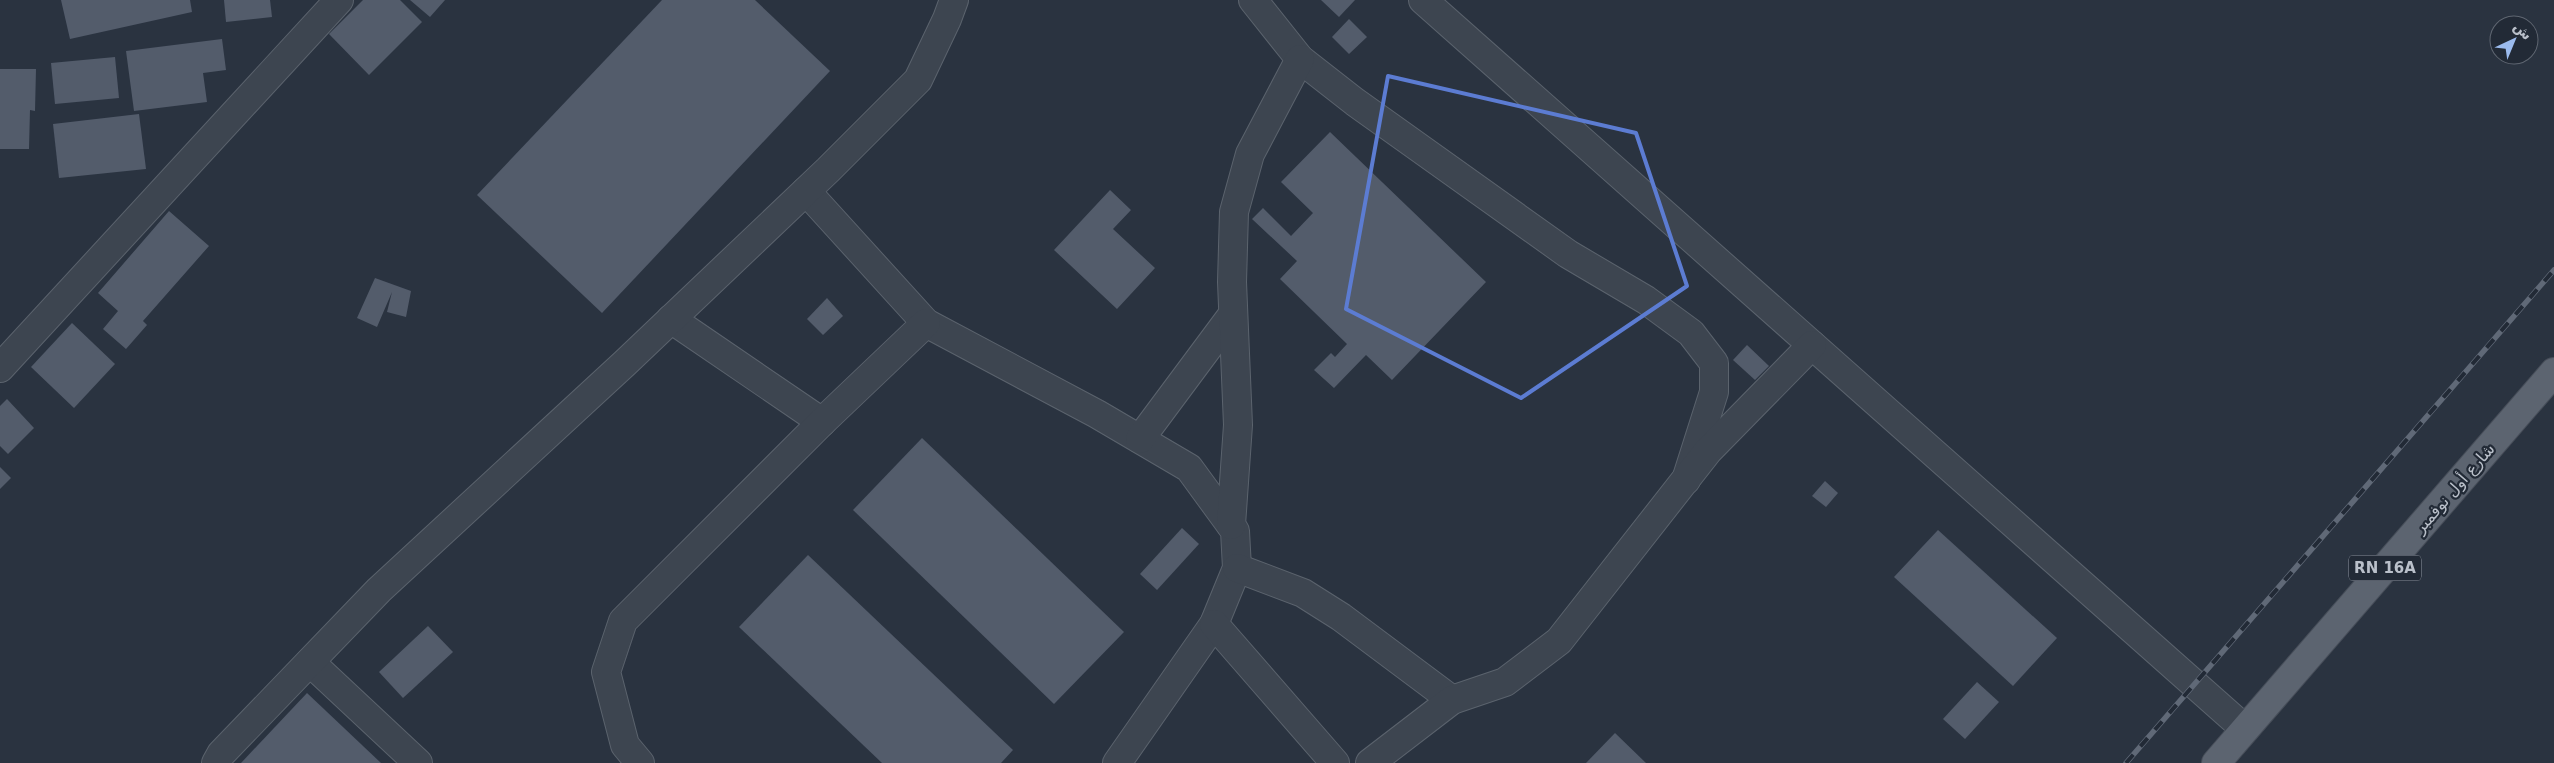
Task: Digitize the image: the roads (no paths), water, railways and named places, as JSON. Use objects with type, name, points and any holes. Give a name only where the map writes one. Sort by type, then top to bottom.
[{"type":"main road","name":"شارع أول نوفمبر","points":[[2216,763],[2554,372]]},
{"type":"street","points":[[0,368],[339,0]]},
{"type":"street","points":[[216,763],[221,754],[379,590],[671,319],[806,191],[918,80],[954,0]]},
{"type":"street","points":[[1253,0],[1300,59],[1355,102],[1568,254],[1646,300],[1691,333],[1714,362],[1714,392],[1686,480]]},
{"type":"street","points":[[1423,0],[2245,729]]},
{"type":"street","points":[[1231,525],[1238,425],[1233,314],[1234,212],[1250,154],[1300,59]]},
{"type":"street","points":[[806,191],[926,324],[1097,414],[1189,468],[1235,531],[1237,568],[1214,624],[1119,762]]},
{"type":"street","points":[[1140,439],[1233,314]]},
{"type":"street","points":[[671,319],[822,422]]},
{"type":"street","points":[[640,763],[624,744],[606,672],[623,621],[822,422],[926,324]]},
{"type":"street","points":[[1370,763],[1452,700],[1505,682],[1559,641],[1708,451],[1812,345]]},
{"type":"street","points":[[1237,568],[1303,593],[1341,617],[1452,700]]},
{"type":"street","points":[[1214,624],[1335,763]]},
{"type":"street","points":[[310,662],[418,763]]},
{"type":"railway","points":[[2126,763],[2554,270]]}]
